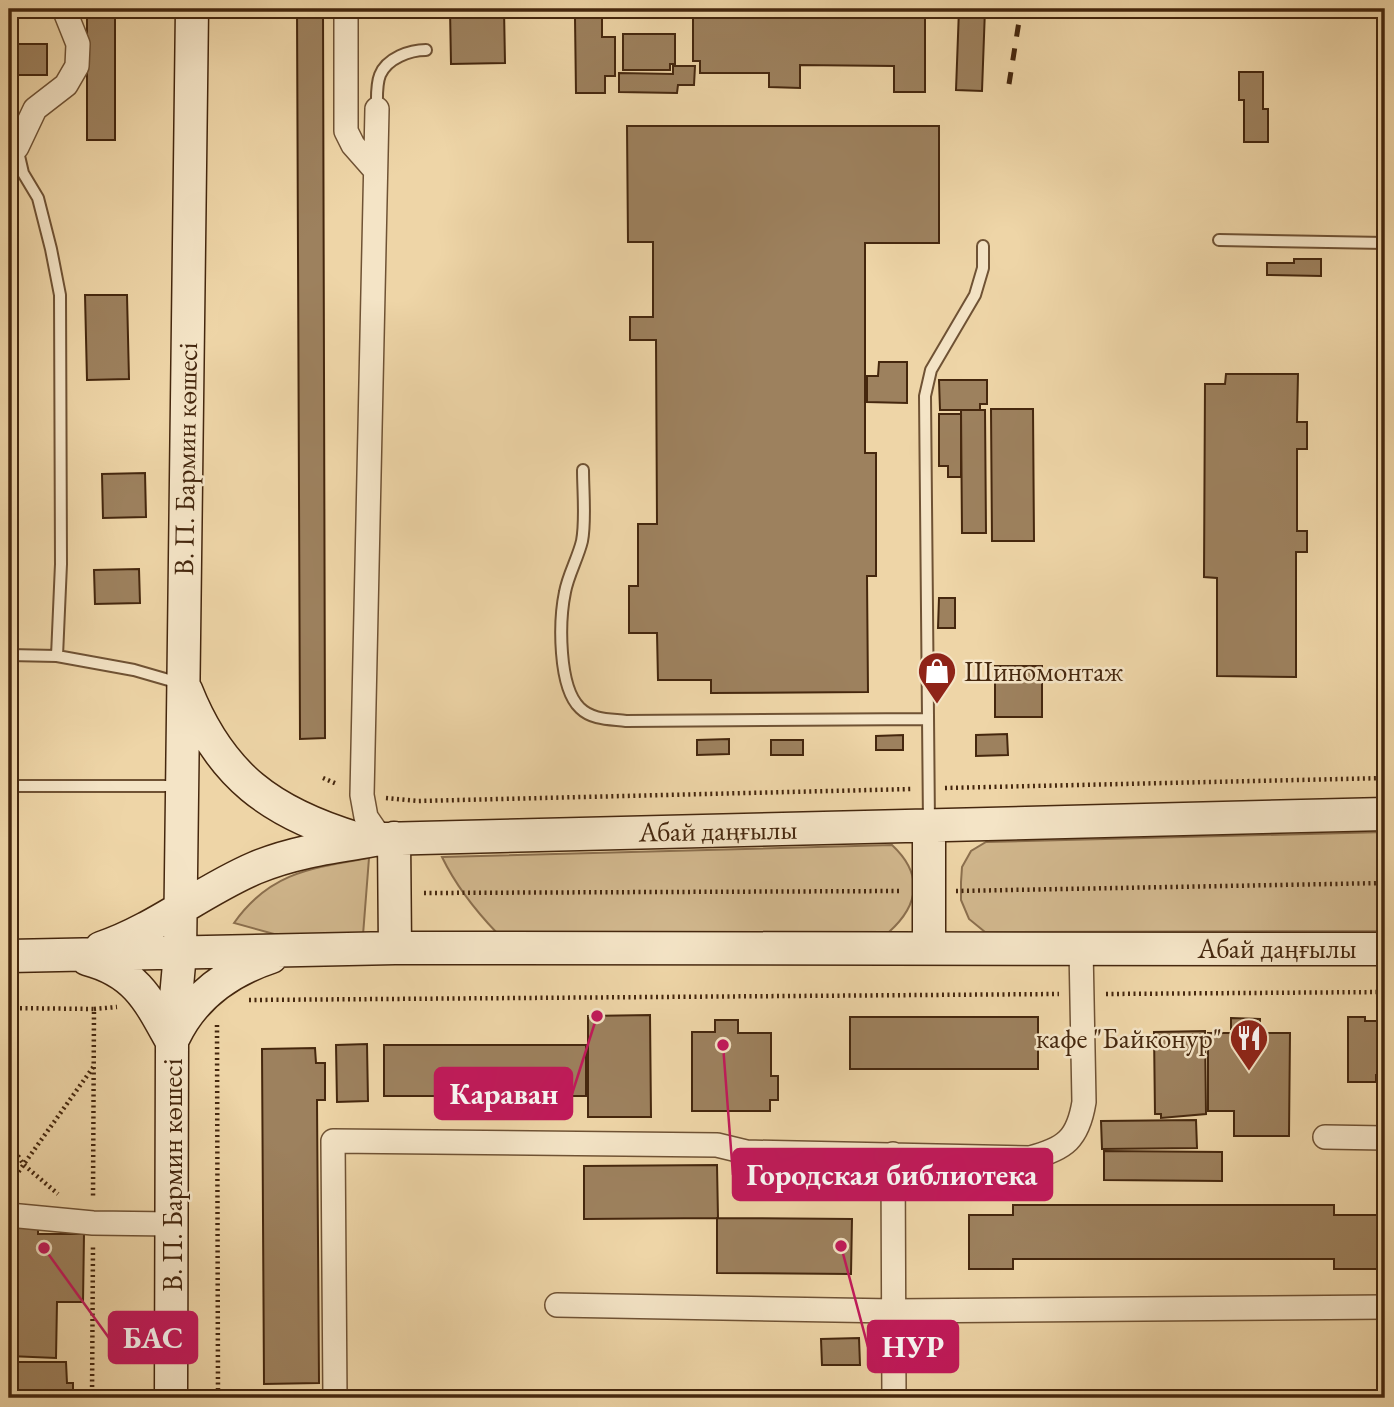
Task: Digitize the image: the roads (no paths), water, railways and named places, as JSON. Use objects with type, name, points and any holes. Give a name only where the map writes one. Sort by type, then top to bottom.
[{"type":"main road","name":"В. П. Бармин көшесі","points":[[171,1398],[172,1042],[180,953],[192,9]]},
{"type":"main road","points":[[182,682],[211,741],[227,764],[247,783],[270,801],[324,828],[381,840],[395,894],[395,948]]},
{"type":"main road","name":"Абай даңғылы","points":[[76,956],[111,944],[180,910],[210,890],[255,868],[287,856],[381,840],[1385,814]]},
{"type":"main road","points":[[929,825],[929,948]]},
{"type":"main road","name":"Абай даңғылы","points":[[9,956],[395,948],[1385,949]]},
{"type":"main road","points":[[172,1042],[181,1022],[196,1002],[224,979],[254,962],[291,950]]},
{"type":"main road","points":[[76,956],[105,964],[134,982],[152,1005],[172,1042]]},
{"type":"street","points":[[17,147],[35,109],[66,85],[78,66],[78,44],[64,9]]},
{"type":"street","points":[[346,9],[346,131],[353,145],[375,170]]},
{"type":"street","points":[[377,109],[362,795],[366,817],[381,840]]},
{"type":"street","points":[[335,1398],[333,1141],[717,1145],[746,1152],[1030,1158],[1055,1152],[1071,1138],[1081,1122],[1084,1102],[1081,948]]},
{"type":"street","points":[[1325,1137],[1385,1138]]},
{"type":"street","points":[[893,1154],[894,1398]]},
{"type":"street","points":[[9,1215],[93,1223],[172,1224]]},
{"type":"street","points":[[557,1306],[893,1311],[1385,1307]]},
{"type":"lane","points":[[377,109],[380,75],[388,65],[411,50],[426,50]]},
{"type":"lane","points":[[17,147],[23,173],[38,198],[60,295],[61,564],[57,656]]},
{"type":"lane","points":[[1219,240],[1385,243]]},
{"type":"lane","points":[[929,825],[925,396],[931,370],[975,296],[983,268],[984,246]]},
{"type":"lane","points":[[583,470],[582,539],[565,592],[562,648],[566,682],[581,709],[599,719],[626,721],[928,719]]},
{"type":"lane","points":[[9,655],[57,656],[182,682]]},
{"type":"lane","points":[[9,786],[181,786]]},
{"type":"railway","points":[[1009,84],[1021,9]]},
{"type":"place","name":"Шиномонтаж","points":[[937,705]]},
{"type":"place","name":"Караван","points":[[597,1016]]},
{"type":"place","name":"Городская библиотека","points":[[723,1045]]},
{"type":"place","name":"кафе \"Байконур\"","points":[[1249,1072]]},
{"type":"place","name":"НУР","points":[[841,1246]]},
{"type":"place","name":"БАС","points":[[44,1248]]}]
